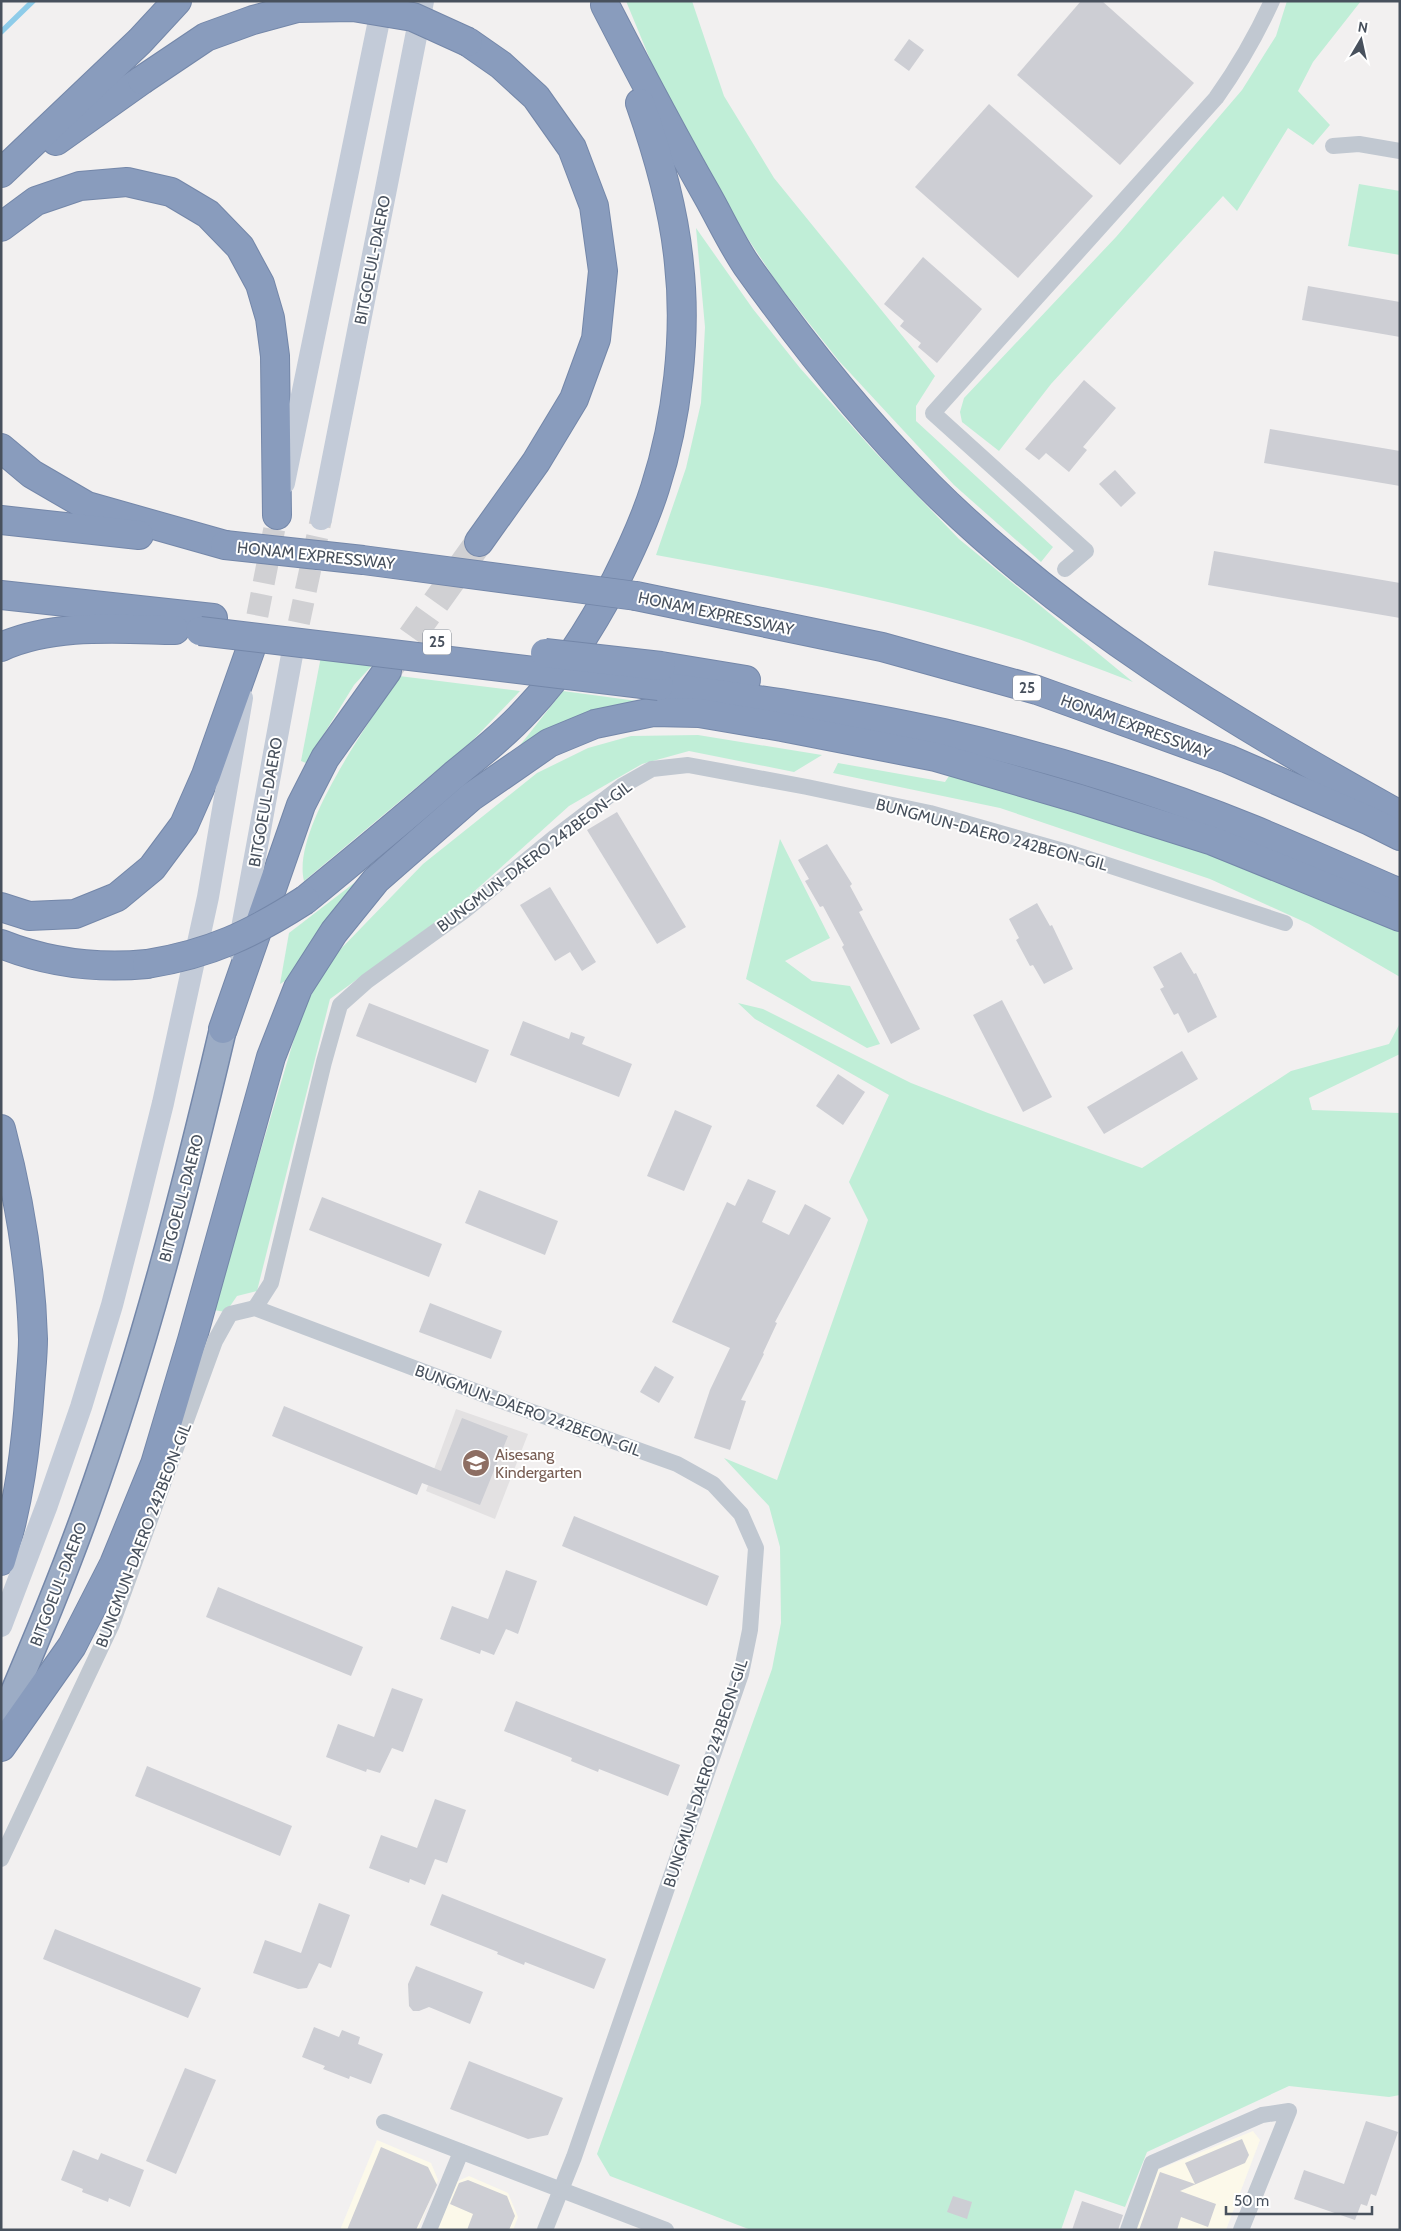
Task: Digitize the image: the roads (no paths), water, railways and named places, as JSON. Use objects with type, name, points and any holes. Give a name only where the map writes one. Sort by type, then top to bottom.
[{"type":"highway","points":[[1,173],[133,48],[177,1]]},
{"type":"highway","points":[[605,3],[667,125],[746,263],[825,369],[874,427],[930,486],[1011,560],[1094,626],[1239,722],[1400,815]]},
{"type":"highway","points":[[1,944],[59,962],[113,967],[148,964],[184,958],[225,944],[278,917],[305,900],[496,739],[528,709],[553,681],[598,615],[636,540],[655,489],[668,441],[677,394],[681,340],[680,264],[669,207],[652,137],[605,3]]},
{"type":"highway","points":[[1,180],[206,37],[253,20],[297,8],[353,7],[413,17],[468,42],[501,66],[536,97],[572,148],[594,206],[603,271],[596,340],[574,399],[536,462],[479,542]]},
{"type":"highway","points":[[1,228],[36,201],[80,186],[127,182],[171,192],[208,214],[240,247],[260,284],[270,318],[275,356],[277,515]]},
{"type":"highway","points":[[1,448],[32,474],[87,506],[225,545]]},
{"type":"highway","name":"HONAM EXPRESSWAY","points":[[1,520],[410,566],[636,596],[882,647],[1037,690],[1228,759],[1400,836]]},
{"type":"highway","name":"25","points":[[1,595],[207,625],[660,676],[816,691],[986,726],[1095,757],[1212,797],[1322,839],[1400,874]]},
{"type":"highway","points":[[1,647],[14,641],[62,631],[207,625]]},
{"type":"highway","points":[[1,907],[29,916],[75,914],[117,897],[152,868],[184,825],[206,775],[251,648]]},
{"type":"highway","points":[[223,1030],[301,805],[325,758],[387,671]]},
{"type":"highway","points":[[660,676],[810,708],[942,733],[1041,758],[1155,794],[1252,830],[1400,894]]},
{"type":"highway","points":[[1,1747],[72,1646],[114,1564],[155,1464],[195,1331],[271,1058],[298,988],[334,932],[376,880],[471,797],[549,743],[595,724],[653,712],[698,714],[782,727],[926,755],[1080,799],[1213,841],[1400,917]]},
{"type":"highway","name":"BITGOEUL-DAERO","points":[[1,1723],[40,1632],[87,1509],[121,1410],[153,1301],[204,1110],[223,1030]]},
{"type":"highway","points":[[1,1129],[14,1180],[26,1253],[33,1340],[27,1439],[13,1524],[1,1560]]},
{"type":"main road","points":[[277,515],[383,1]]},
{"type":"main road","name":"BITGOEUL-DAERO","points":[[322,518],[423,1]]},
{"type":"main road","points":[[1,1626],[48,1505],[81,1407],[112,1305],[163,1103],[208,898],[251,648]]},
{"type":"main road","name":"BITGOEUL-DAERO","points":[[223,1030],[292,655]]},
{"type":"street","points":[[1065,569],[1086,551],[933,413],[1216,98],[1243,59],[1272,1]]},
{"type":"street","points":[[1333,146],[1359,144],[1400,151]]},
{"type":"street","name":"BUNGMUN-DAERO 242BEON-GIL","points":[[255,1308],[271,1283],[324,1062],[340,1005],[367,981],[464,911],[570,825],[622,786],[652,769],[688,765],[807,787],[930,813],[1074,854],[1285,922]]},
{"type":"street","name":"BUNGMUN-DAERO 242BEON-GIL","points":[[1,1859],[112,1624],[215,1340],[230,1314],[255,1308],[488,1396],[677,1464],[713,1484],[741,1514],[756,1548],[750,1630],[741,1674],[577,2148],[545,2230]]},
{"type":"street","points":[[1128,2230],[1152,2163],[1262,2115],[1289,2111],[1242,2230]]},
{"type":"street","points":[[384,2122],[560,2190],[640,2225],[666,2230]]},
{"type":"street","points":[[429,2230],[461,2152]]},
{"type":"waterway","points":[[1,32],[33,1]]},
{"type":"tunnel","points":[[251,648],[277,515]]},
{"type":"tunnel","points":[[292,655],[321,519]]},
{"type":"tunnel","points":[[387,671],[479,542]]},
{"type":"place","name":"Aisesang Kindergarten","points":[[476,1463]]}]
